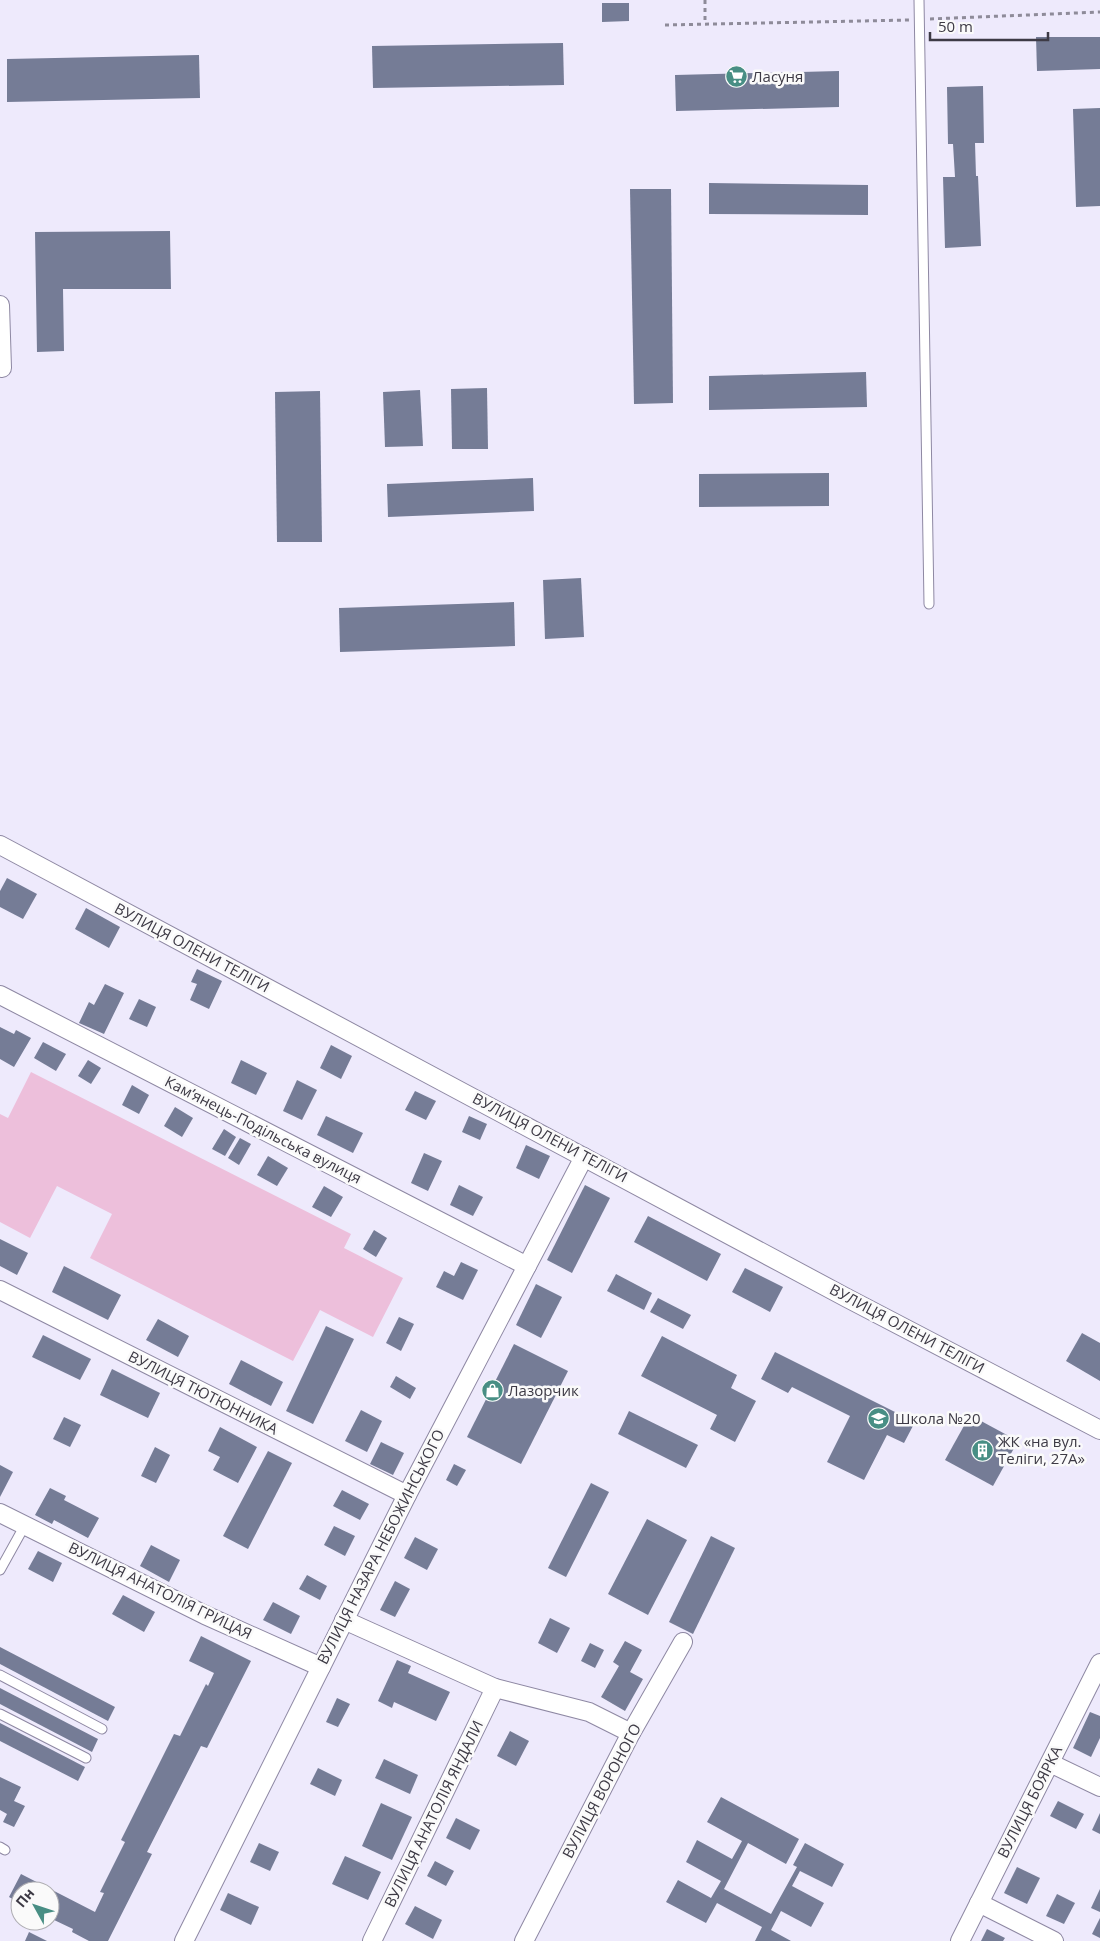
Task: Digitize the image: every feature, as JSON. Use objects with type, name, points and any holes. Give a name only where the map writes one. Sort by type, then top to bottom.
[{"type":"street","points":[[0,305],[2,368]]},
{"type":"street","name":"ВУЛИЦЯ ОЛЕНИ ТЕЛІГИ","points":[[0,845],[1100,1430]]},
{"type":"street","name":"Камʼянець-Подільська вулиця","points":[[0,995],[527,1266]]},
{"type":"street","name":"ВУЛИЦЯ НАЗАРА НЕБОЖИНСЬКОГО","points":[[184,1941],[407,1496],[584,1157]]},
{"type":"street","name":"ВУЛИЦЯ ТЮТЮННИКА","points":[[0,1290],[407,1496]]},
{"type":"street","name":"ВУЛИЦЯ АНАТОЛІЯ ГРИЦАЯ","points":[[0,1513],[205,1615],[321,1666]]},
{"type":"street","points":[[344,1620],[495,1688],[589,1712],[631,1733]]},
{"type":"street","name":"ВУЛИЦЯ ВОРОНОГО","points":[[524,1941],[631,1733],[682,1642]]},
{"type":"street","name":"ВУЛИЦЯ БОЯРКА","points":[[960,1941],[1100,1663]]},
{"type":"street","name":"ВУЛИЦЯ АНАТОЛІЯ ЯНДАЛИ","points":[[372,1941],[495,1688]]},
{"type":"street","points":[[1050,1763],[1100,1787]]},
{"type":"street","points":[[979,1903],[1054,1941]]},
{"type":"lane","points":[[919,0],[929,604]]},
{"type":"lane","points":[[0,1570],[25,1525]]},
{"type":"lane","points":[[0,1675],[102,1729]]},
{"type":"lane","points":[[0,1714],[86,1758]]},
{"type":"path","points":[[705,0],[706,24]]},
{"type":"path","points":[[665,25],[920,20],[1100,12]]},
{"type":"shaded area","points":[[31,1072],[351,1234],[344,1248],[403,1278],[373,1337],[320,1310],[293,1361],[90,1258],[112,1214],[57,1186],[30,1238],[0,1222],[0,1114],[8,1118]]},
{"type":"building","points":[[602,3],[629,3],[629,21],[602,22]]},
{"type":"building","points":[[1036,37],[1100,37],[1100,69],[1037,71]]},
{"type":"building","points":[[563,43],[564,85],[373,88],[372,46]]},
{"type":"building","points":[[199,55],[200,98],[7,102],[7,59]]},
{"type":"building","points":[[839,71],[839,107],[676,111],[675,75]]},
{"type":"building","points":[[983,86],[984,143],[975,143],[981,246],[945,248],[943,177],[955,177],[953,144],[948,144],[947,87]]},
{"type":"building","points":[[1100,108],[1100,206],[1076,207],[1073,109]]},
{"type":"building","points":[[709,183],[868,185],[868,215],[709,214]]},
{"type":"building","points":[[630,189],[671,189],[673,403],[634,404]]},
{"type":"building","points":[[170,231],[171,289],[63,289],[64,351],[37,352],[35,232]]},
{"type":"building","points":[[866,372],[867,407],[709,410],[709,376]]},
{"type":"building","points":[[487,388],[488,449],[452,449],[451,389]]},
{"type":"building","points":[[420,390],[423,446],[385,447],[383,392]]},
{"type":"building","points":[[320,391],[322,542],[277,542],[275,392]]},
{"type":"building","points":[[829,473],[829,506],[699,507],[699,474]]},
{"type":"building","points":[[533,478],[534,511],[388,517],[387,484]]},
{"type":"building","points":[[581,578],[584,637],[545,639],[543,580]]},
{"type":"building","points":[[514,602],[515,646],[340,652],[339,608]]},
{"type":"building","points":[[7,878],[37,894],[23,919],[0,907],[0,891]]},
{"type":"building","points":[[86,908],[120,927],[109,948],[75,929]]},
{"type":"building","points":[[197,969],[222,981],[209,1009],[190,1000],[197,984],[191,982]]},
{"type":"building","points":[[105,984],[124,993],[104,1034],[79,1023],[89,1002],[94,1005]]},
{"type":"building","points":[[139,999],[156,1007],[147,1027],[129,1019]]},
{"type":"building","points":[[0,1027],[14,1034],[16,1030],[31,1038],[14,1067],[0,1059]]},
{"type":"building","points":[[43,1042],[66,1054],[56,1071],[34,1058]]},
{"type":"building","points":[[331,1045],[352,1056],[341,1079],[320,1068]]},
{"type":"building","points":[[88,1060],[101,1068],[91,1084],[78,1076]]},
{"type":"building","points":[[241,1060],[267,1073],[256,1095],[231,1083]]},
{"type":"building","points":[[297,1080],[317,1090],[302,1120],[283,1111]]},
{"type":"building","points":[[132,1085],[149,1095],[139,1114],[122,1105]]},
{"type":"building","points":[[415,1091],[436,1101],[426,1120],[405,1110]]},
{"type":"building","points":[[175,1107],[193,1118],[182,1137],[164,1126]]},
{"type":"building","points":[[326,1116],[363,1133],[353,1153],[317,1135]]},
{"type":"building","points":[[469,1116],[487,1124],[480,1140],[462,1132]]},
{"type":"building","points":[[224,1129],[236,1137],[225,1156],[212,1149]]},
{"type":"building","points":[[240,1138],[251,1144],[239,1165],[228,1158]]},
{"type":"building","points":[[526,1145],[550,1156],[539,1179],[516,1168]]},
{"type":"building","points":[[424,1153],[442,1161],[428,1191],[411,1183]]},
{"type":"building","points":[[268,1156],[288,1168],[277,1186],[257,1175]]},
{"type":"building","points":[[459,1185],[483,1197],[473,1216],[450,1205]]},
{"type":"building","points":[[585,1185],[610,1198],[572,1273],[547,1260]]},
{"type":"building","points":[[324,1186],[343,1197],[331,1217],[312,1207]]},
{"type":"building","points":[[648,1216],[721,1254],[707,1281],[634,1242]]},
{"type":"building","points":[[374,1230],[387,1238],[376,1257],[363,1249]]},
{"type":"building","points":[[0,1239],[28,1253],[17,1275],[0,1266]]},
{"type":"building","points":[[461,1262],[478,1270],[463,1300],[436,1287],[444,1271],[454,1276]]},
{"type":"building","points":[[64,1266],[121,1295],[108,1320],[52,1292]]},
{"type":"building","points":[[745,1268],[783,1287],[770,1312],[732,1292]]},
{"type":"building","points":[[616,1274],[652,1293],[644,1310],[607,1291]]},
{"type":"building","points":[[536,1284],[562,1297],[541,1338],[516,1325]]},
{"type":"building","points":[[658,1298],[691,1315],[683,1329],[650,1312]]},
{"type":"building","points":[[399,1317],[414,1324],[401,1351],[386,1343]]},
{"type":"building","points":[[158,1319],[189,1336],[178,1357],[146,1340]]},
{"type":"building","points":[[326,1326],[354,1339],[313,1424],[286,1411]]},
{"type":"building","points":[[1082,1333],[1100,1343],[1100,1381],[1066,1361]]},
{"type":"building","points":[[43,1335],[91,1359],[80,1380],[32,1357]]},
{"type":"building","points":[[662,1336],[737,1375],[731,1388],[756,1401],[735,1442],[710,1429],[717,1415],[641,1376]]},
{"type":"building","points":[[514,1344],[568,1371],[521,1464],[467,1437]]},
{"type":"building","name":"Школа №20","points":[[775,1352],[915,1422],[904,1443],[887,1435],[864,1480],[827,1462],[850,1416],[792,1387],[788,1393],[761,1379]]},
{"type":"building","points":[[241,1360],[283,1382],[271,1406],[229,1384]]},
{"type":"building","points":[[112,1369],[160,1393],[148,1418],[100,1395]]},
{"type":"building","points":[[396,1376],[416,1388],[410,1399],[390,1387]]},
{"type":"building","points":[[361,1410],[382,1421],[367,1452],[345,1441]]},
{"type":"building","points":[[629,1411],[698,1445],[686,1468],[618,1434]]},
{"type":"building","name":"ЖК «на вул. Теліги, 27А»","points":[[970,1415],[1018,1441],[993,1486],[945,1460]]},
{"type":"building","points":[[64,1417],[81,1425],[70,1447],[53,1439]]},
{"type":"building","points":[[220,1427],[257,1447],[238,1483],[213,1470],[220,1457],[208,1451]]},
{"type":"building","points":[[381,1442],[404,1453],[393,1475],[370,1464]]},
{"type":"building","points":[[155,1447],[170,1455],[156,1483],[141,1476]]},
{"type":"building","points":[[268,1451],[292,1463],[248,1549],[223,1536]]},
{"type":"building","points":[[454,1464],[466,1470],[457,1486],[446,1480]]},
{"type":"building","points":[[0,1465],[13,1472],[0,1497]]},
{"type":"building","points":[[591,1483],[609,1492],[566,1577],[548,1568]]},
{"type":"building","points":[[50,1488],[66,1496],[64,1500],[99,1518],[88,1538],[54,1520],[52,1524],[35,1515]]},
{"type":"building","points":[[342,1490],[369,1504],[360,1520],[333,1506]]},
{"type":"building","points":[[647,1519],[687,1540],[648,1615],[608,1594]]},
{"type":"building","points":[[334,1526],[355,1536],[345,1556],[324,1545]]},
{"type":"building","points":[[711,1536],[735,1548],[693,1634],[669,1622]]},
{"type":"building","points":[[415,1537],[438,1549],[427,1570],[404,1558]]},
{"type":"building","points":[[151,1545],[180,1560],[169,1582],[140,1566]]},
{"type":"building","points":[[38,1551],[62,1563],[53,1582],[28,1569]]},
{"type":"building","points":[[307,1575],[327,1586],[320,1600],[299,1589]]},
{"type":"building","points":[[395,1581],[410,1589],[395,1617],[380,1610]]},
{"type":"building","points":[[123,1595],[155,1612],[144,1632],[112,1614]]},
{"type":"building","points":[[273,1602],[300,1616],[291,1634],[263,1620]]},
{"type":"building","points":[[550,1618],[570,1628],[557,1653],[538,1643]]},
{"type":"building","points":[[201,1636],[251,1661],[207,1748],[201,1746],[147,1852],[152,1854],[108,1941],[89,1941],[72,1932],[73,1929],[60,1923],[60,1894],[95,1912],[104,1893],[100,1892],[125,1842],[121,1840],[174,1734],[180,1736],[206,1684],[208,1686],[214,1673],[189,1661]]},
{"type":"building","points":[[625,1641],[642,1650],[630,1672],[643,1679],[625,1711],[601,1697],[619,1666],[613,1662]]},
{"type":"building","points":[[590,1643],[604,1650],[595,1668],[581,1661]]},
{"type":"building","points":[[0,1647],[115,1707],[108,1721],[0,1664]]},
{"type":"building","points":[[397,1660],[411,1666],[408,1673],[450,1692],[436,1721],[394,1702],[392,1708],[378,1701]]},
{"type":"building","points":[[0,1688],[98,1739],[92,1752],[0,1704]]},
{"type":"building","points":[[337,1698],[350,1704],[338,1727],[326,1722]]},
{"type":"building","points":[[1090,1712],[1100,1716],[1100,1738],[1091,1757],[1073,1748]]},
{"type":"building","points":[[0,1723],[85,1767],[78,1781],[0,1741]]},
{"type":"building","points":[[510,1731],[529,1741],[516,1766],[497,1756]]},
{"type":"building","points":[[384,1759],[418,1775],[410,1794],[375,1778]]},
{"type":"building","points":[[318,1768],[342,1780],[335,1796],[310,1784]]},
{"type":"building","points":[[0,1777],[21,1787],[14,1801],[25,1806],[14,1827],[3,1822],[7,1814],[0,1810]]},
{"type":"building","points":[[721,1797],[799,1839],[786,1864],[748,1843],[724,1889],[771,1914],[797,1867],[793,1865],[805,1843],[844,1864],[832,1887],[800,1871],[792,1886],[824,1903],[811,1927],[781,1911],[771,1930],[791,1941],[755,1941],[762,1927],[717,1903],[706,1923],[666,1902],[678,1880],[711,1898],[721,1881],[686,1862],[697,1840],[732,1859],[742,1841],[707,1822]]},
{"type":"building","points":[[1058,1801],[1084,1814],[1076,1829],[1050,1816]]},
{"type":"building","points":[[381,1803],[412,1817],[392,1860],[362,1846]]},
{"type":"building","points":[[1100,1813],[1100,1834],[1092,1830]]},
{"type":"building","points":[[456,1818],[480,1830],[470,1850],[446,1838]]},
{"type":"building","points":[[259,1843],[279,1852],[270,1871],[250,1862]]},
{"type":"building","points":[[345,1856],[381,1872],[368,1900],[332,1884]]},
{"type":"building","points":[[435,1861],[454,1871],[446,1886],[427,1876]]},
{"type":"building","points":[[1017,1867],[1040,1878],[1027,1904],[1004,1893]]},
{"type":"building","points":[[21,1874],[35,1881],[17,1881]]},
{"type":"building","points":[[1100,1889],[1100,1912],[1091,1908]]},
{"type":"building","points":[[228,1893],[259,1907],[251,1925],[220,1910]]},
{"type":"building","points":[[1057,1894],[1075,1903],[1064,1924],[1046,1916]]},
{"type":"building","points":[[415,1906],[442,1920],[433,1939],[405,1924]]},
{"type":"building","points":[[1100,1918],[1100,1938],[1092,1934]]},
{"type":"building","points":[[987,1929],[1005,1938],[1003,1941],[981,1941]]},
{"type":"building","points":[[29,1932],[47,1941],[25,1941]]},
{"type":"place","name":"Ласуня","points":[[736,77]]},
{"type":"place","name":"Лазорчик","points":[[492,1391]]},
{"type":"place","name":"Школа №20","points":[[879,1419]]},
{"type":"place","name":"ЖК «на вул. Теліги, 27А»","points":[[982,1451]]}]
